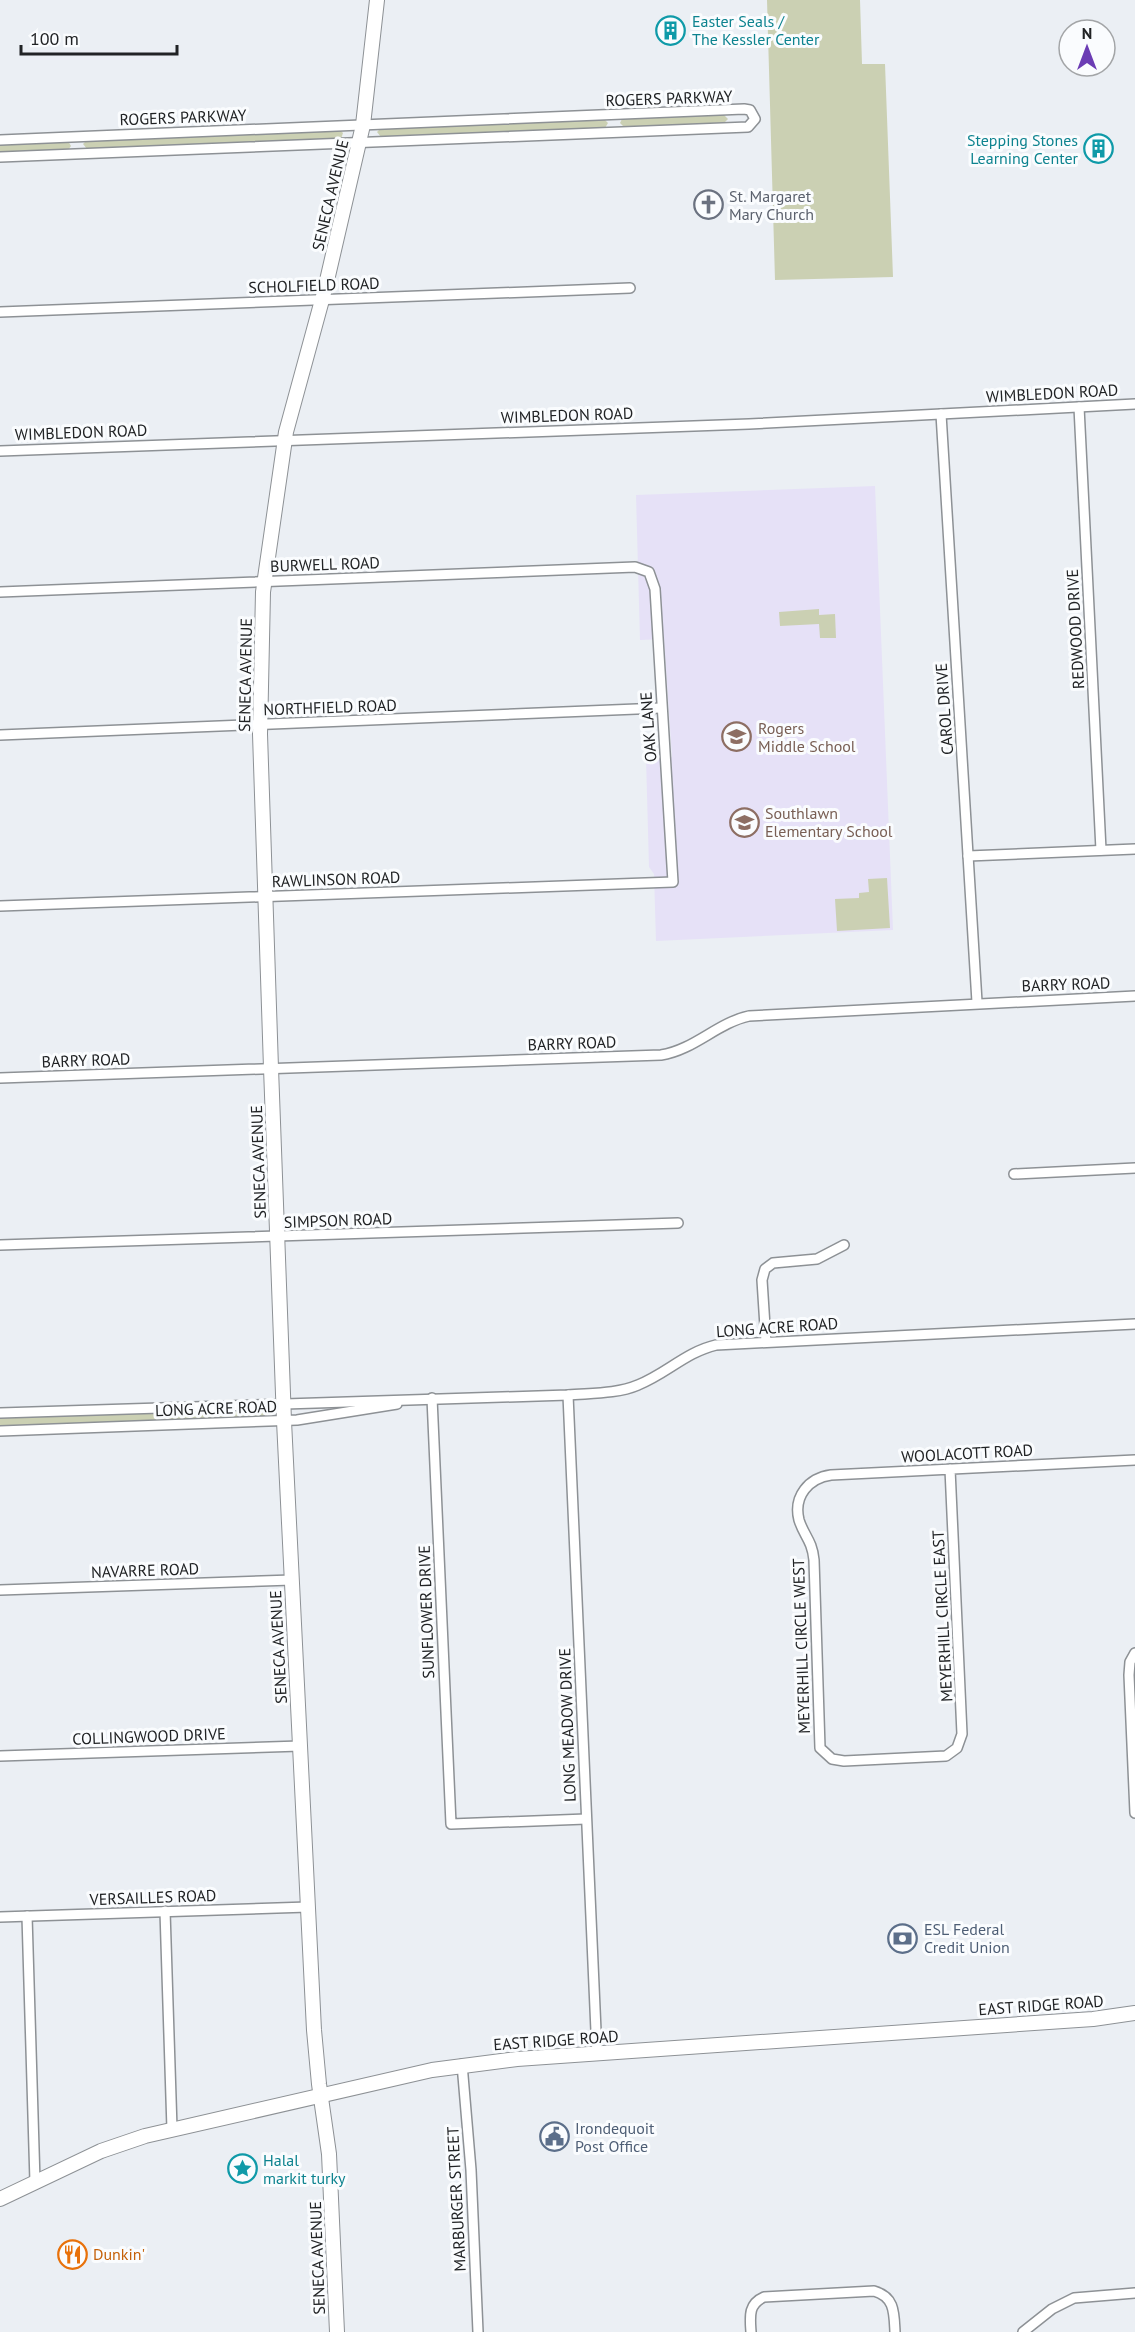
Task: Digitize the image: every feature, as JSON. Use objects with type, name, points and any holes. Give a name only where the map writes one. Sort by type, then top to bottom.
[{"type":"street","name":"SENECA AVENUE","points":[[337,2332],[329,2154],[315,2039],[283,1412],[260,725],[264,581],[285,439],[323,299],[360,142],[376,0]]},
{"type":"street","name":"ROGERS PARKWAY","points":[[0,140],[744,110],[750,111],[755,119],[748,127],[0,157]]},
{"type":"street","points":[[77,137],[77,154]]},
{"type":"street","name":"SCHOLFIELD ROAD","points":[[0,312],[630,288]]},
{"type":"street","name":"WIMBLEDON ROAD","points":[[0,450],[744,424],[1135,404]]},
{"type":"street","name":"REDWOOD DRIVE","points":[[1079,407],[1101,850]]},
{"type":"street","name":"CAROL DRIVE","points":[[941,414],[977,1002]]},
{"type":"street","name":"BURWELL ROAD","points":[[0,592],[635,567],[649,572]]},
{"type":"street","name":"OAK LANE","points":[[649,572],[655,589],[673,882]]},
{"type":"street","name":"NORTHFIELD ROAD","points":[[0,735],[662,708]]},
{"type":"street","points":[[968,856],[1135,849]]},
{"type":"street","name":"RAWLINSON ROAD","points":[[0,906],[673,882]]},
{"type":"street","name":"BARRY ROAD","points":[[0,1078],[661,1055],[681,1050],[718,1027],[749,1016],[977,1002],[1135,996]]},
{"type":"street","points":[[1014,1174],[1135,1168]]},
{"type":"street","name":"SIMPSON ROAD","points":[[0,1245],[678,1223]]},
{"type":"street","points":[[766,1341],[762,1280],[765,1269],[773,1263],[817,1259],[844,1245]]},
{"type":"street","name":"LONG ACRE ROAD","points":[[0,1413],[283,1412],[432,1398],[568,1395],[621,1390],[638,1385],[703,1348],[716,1345],[1135,1324]]},
{"type":"street","name":"LONG MEADOW DRIVE","points":[[568,1395],[597,2054]]},
{"type":"street","name":"LONG ACRE ROAD","points":[[0,1431],[283,1412],[432,1398]]},
{"type":"street","name":"SUNFLOWER DRIVE","points":[[432,1398],[451,1824],[586,1819]]},
{"type":"street","name":"WOOLACOTT ROAD","points":[[804,1488],[815,1479],[831,1475],[1135,1460]]},
{"type":"street","name":"MEYERHILL CIRCLE EAST","points":[[946,1756],[957,1748],[962,1734],[950,1469]]},
{"type":"street","name":"MEYERHILL CIRCLE WEST","points":[[804,1488],[798,1512],[799,1520],[813,1546],[820,1748],[832,1759],[844,1761],[946,1756]]},
{"type":"street","name":"NAVARRE ROAD","points":[[0,1590],[292,1580]]},
{"type":"street","points":[[1135,1653],[1130,1662],[1129,1675],[1135,1813]]},
{"type":"street","name":"COLLINGWOOD DRIVE","points":[[0,1756],[300,1746]]},
{"type":"street","name":"VERSAILLES ROAD","points":[[0,1917],[308,1907]]},
{"type":"street","points":[[165,1911],[172,2129]]},
{"type":"street","points":[[27,1916],[35,2182]]},
{"type":"street","name":"EAST RIDGE ROAD","points":[[0,2199],[120,2144],[172,2129],[462,2064],[1093,2019],[1135,2013]]},
{"type":"street","name":"MARBURGER STREET","points":[[462,2064],[471,2170],[478,2332]]},
{"type":"street","points":[[751,2332],[752,2307],[756,2301],[764,2297],[874,2291],[882,2293],[890,2300],[895,2332]]},
{"type":"street","points":[[1023,2332],[1053,2309],[1074,2298],[1135,2293]]},
{"type":"shaded area","points":[[875,486],[893,930],[656,941],[654,874],[649,867],[646,758],[672,757],[664,639],[640,640],[636,495]]},
{"type":"green space","points":[[767,0],[860,0],[862,64],[885,64],[893,277],[775,280]]},
{"type":"green space","points":[[724,115],[728,119],[724,123],[624,127],[620,123],[622,119]]},
{"type":"green space","points":[[605,120],[608,123],[605,128],[381,137],[377,132],[380,129]]},
{"type":"green space","points":[[341,131],[343,133],[341,139],[87,149],[83,144],[86,141]]},
{"type":"green space","points":[[68,141],[71,146],[68,150],[0,152],[0,144]]},
{"type":"green space","points":[[819,609],[819,615],[835,614],[836,638],[820,638],[819,624],[780,626],[779,612]]},
{"type":"green space","points":[[887,878],[890,928],[837,931],[835,899],[859,898],[859,893],[869,892],[868,879]]},
{"type":"green space","points":[[272,1408],[275,1411],[272,1416],[0,1426],[0,1417]]},
{"type":"place","name":"Easter Seals / The Kessler Center","points":[[671,30]]},
{"type":"place","name":"Stepping Stones Learning Center","points":[[1099,149]]},
{"type":"place","name":"St. Margaret Mary Church","points":[[708,205]]},
{"type":"place","name":"Rogers Middle School","points":[[737,737]]},
{"type":"place","name":"Southlawn Elementary School","points":[[744,822]]},
{"type":"place","name":"ESL Federal Credit Union","points":[[903,1938]]},
{"type":"place","name":"Irondequoit Post Office","points":[[554,2137]]},
{"type":"place","name":"Halal markit turky","points":[[242,2169]]},
{"type":"place","name":"Dunkin'","points":[[72,2254]]}]
